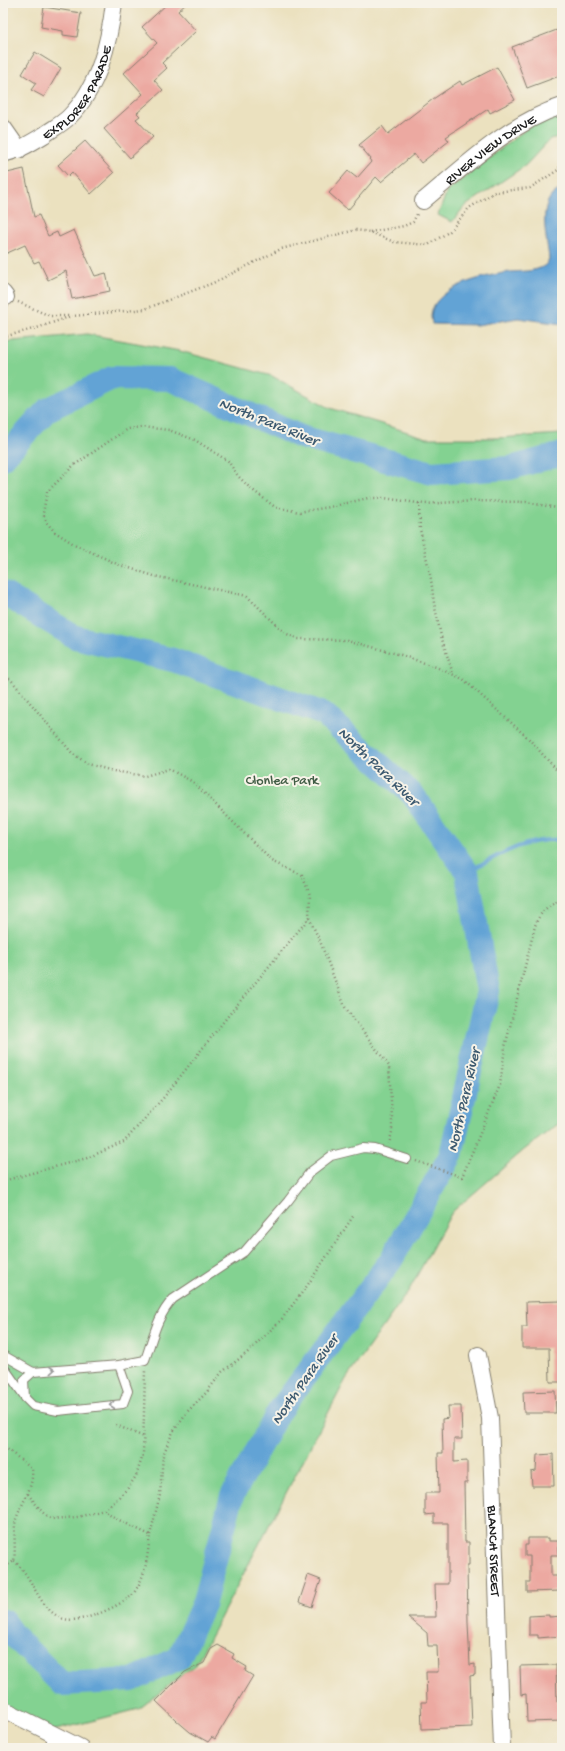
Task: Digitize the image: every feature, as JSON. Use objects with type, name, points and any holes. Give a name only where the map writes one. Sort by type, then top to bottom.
[{"type":"street","name":"EXPLORER PARADE","points":[[3,154],[19,150],[68,117],[82,99],[93,82],[109,38],[114,3]]},
{"type":"street","name":"RIVER VIEW DRIVE","points":[[423,201],[468,163],[510,132],[543,112],[562,106]]},
{"type":"street","points":[[3,128],[19,150]]},
{"type":"street","name":"BLANCH STREET","points":[[478,1355],[490,1418],[502,1748]]},
{"type":"street","points":[[3,1709],[51,1741],[81,1748]]},
{"type":"lane","points":[[3,1355],[33,1372],[119,1365],[146,1360],[159,1318],[164,1308],[173,1299],[244,1252],[288,1201],[310,1172],[331,1156],[363,1148],[407,1159]]},
{"type":"lane","points":[[3,1366],[25,1398],[33,1406],[58,1411],[123,1404],[128,1391],[119,1365]]},
{"type":"lane","points":[[25,1398],[24,1380],[33,1372]]},
{"type":"path","points":[[4,295],[50,316],[73,316],[146,309],[214,283],[281,249],[356,230],[370,232],[394,242],[428,245],[450,231],[469,208],[495,192],[530,188],[558,170],[562,163]]},
{"type":"path","points":[[370,232],[404,226],[413,222],[423,201]]},
{"type":"path","points":[[3,337],[73,316]]},
{"type":"path","points":[[562,509],[526,502],[473,501],[419,503],[384,498],[368,498],[330,507],[299,512],[275,507],[250,488],[238,476],[228,461],[195,440],[169,430],[141,427],[127,429],[73,466],[47,492],[42,513],[46,522],[55,532],[74,544],[117,564],[154,576],[247,596],[285,633],[298,639],[346,640],[401,655],[436,667],[463,679],[528,738],[562,776]]},
{"type":"path","points":[[419,503],[420,529],[431,579],[434,603],[441,636],[453,675]]},
{"type":"path","points":[[3,673],[12,681],[67,748],[88,764],[113,772],[145,776],[169,770],[193,782],[272,860],[302,875],[310,895],[309,918],[320,941],[345,1007],[389,1066],[392,1132],[387,1153]]},
{"type":"path","points":[[407,1159],[436,1167],[462,1177],[500,1085],[505,1047],[538,915],[549,905],[561,899],[562,903]]},
{"type":"path","points":[[3,1181],[87,1158],[124,1142],[164,1097],[232,1011],[309,918]]},
{"type":"path","points":[[14,1560],[21,1566],[40,1601],[59,1618],[70,1621],[92,1616],[131,1596],[140,1582],[160,1496],[163,1455],[173,1432],[187,1412],[206,1393],[222,1372],[247,1353],[281,1320],[307,1286],[354,1216]]},
{"type":"path","points":[[28,1494],[42,1512],[50,1519],[78,1517],[104,1510],[128,1488],[136,1476],[143,1455],[146,1360]]},
{"type":"path","points":[[116,1425],[144,1437]]},
{"type":"path","points":[[3,1443],[6,1448],[32,1469],[33,1476],[28,1494],[16,1520],[14,1560]]},
{"type":"path","points":[[104,1510],[117,1519],[150,1534]]},
{"type":"path","points":[[3,1568],[14,1560]]},
{"type":"green space","points":[[562,112],[562,136],[550,139],[526,165],[464,207],[452,222],[438,215],[447,191],[530,126]]},
{"type":"green space","name":"Clonlea Park","points":[[87,334],[180,351],[272,376],[330,408],[427,438],[498,438],[562,434],[562,1121],[524,1150],[452,1212],[409,1290],[346,1379],[196,1664],[139,1709],[52,1731],[3,1706],[3,342]]},
{"type":"water","points":[[562,189],[562,324],[518,318],[477,325],[432,324],[431,315],[434,305],[442,296],[452,289],[476,279],[510,272],[532,270],[545,265],[549,259],[545,230],[545,209],[548,201],[554,194]]},
{"type":"building","points":[[168,3],[187,3],[178,11],[196,31],[162,63],[167,68],[154,80],[163,90],[137,113],[140,116],[136,119],[153,137],[130,158],[104,129],[143,94],[124,73],[157,43],[142,27]]},
{"type":"building","points":[[44,7],[81,13],[77,37],[63,35],[63,31],[41,27]]},
{"type":"building","points":[[562,28],[562,75],[527,88],[512,47]]},
{"type":"building","points":[[35,52],[61,68],[44,97],[31,90],[36,83],[22,74]]},
{"type":"building","points":[[497,67],[515,100],[490,113],[488,109],[446,137],[449,141],[421,163],[414,154],[381,182],[376,177],[348,210],[329,193],[348,171],[357,178],[371,162],[371,159],[359,145],[382,126],[388,134],[433,99],[460,81],[462,85]]},
{"type":"building","points":[[85,141],[114,173],[91,194],[72,172],[68,176],[58,165]]},
{"type":"building","points":[[24,169],[34,217],[39,215],[48,236],[57,232],[59,237],[74,230],[95,276],[106,273],[110,291],[72,299],[66,271],[48,280],[39,261],[34,263],[25,245],[3,255],[3,174]]},
{"type":"building","points":[[562,1301],[562,1382],[550,1382],[549,1348],[522,1348],[522,1327],[527,1327],[526,1302]]},
{"type":"building","points":[[555,1391],[556,1413],[524,1413],[523,1392]]},
{"type":"building","points":[[448,1406],[461,1406],[462,1439],[454,1439],[454,1462],[467,1461],[467,1483],[464,1483],[465,1542],[469,1542],[469,1565],[467,1565],[468,1623],[470,1665],[475,1664],[475,1675],[470,1676],[472,1727],[422,1729],[421,1702],[427,1702],[426,1672],[438,1672],[437,1646],[428,1646],[427,1633],[408,1617],[436,1617],[435,1584],[448,1584],[448,1523],[434,1523],[434,1514],[425,1515],[425,1493],[439,1493],[438,1453],[443,1453],[442,1419],[449,1418]]},
{"type":"building","points":[[553,1454],[554,1486],[532,1486],[531,1472],[536,1471],[537,1455]]},
{"type":"building","points":[[528,1538],[548,1538],[548,1541],[558,1541],[559,1555],[551,1555],[551,1576],[560,1576],[560,1591],[527,1592],[527,1582],[530,1582],[530,1556],[525,1556],[525,1545],[528,1545]]},
{"type":"building","points":[[308,1575],[321,1580],[312,1607],[299,1602]]},
{"type":"building","points":[[549,1615],[549,1617],[562,1616],[562,1636],[538,1638],[538,1635],[529,1635],[529,1616]]},
{"type":"building","points":[[218,1645],[234,1654],[232,1658],[247,1667],[245,1671],[253,1676],[215,1739],[212,1737],[208,1742],[190,1732],[156,1701],[185,1672],[204,1663],[211,1649]]},
{"type":"building","points":[[556,1665],[557,1702],[562,1702],[562,1721],[527,1722],[526,1694],[521,1695],[520,1666]]},
{"type":"waterway","name":"North Para River","points":[[3,458],[47,410],[112,378],[170,379],[301,437],[432,473],[510,468],[562,454]]},
{"type":"waterway","name":"North Para River","points":[[3,593],[75,637],[173,660],[324,714],[413,795],[467,872],[488,991],[451,1155],[391,1260],[279,1411],[232,1496],[204,1602],[179,1658],[132,1680],[62,1684],[13,1635],[3,1621]]},
{"type":"waterway","points":[[467,872],[501,854],[524,845],[537,841],[562,840]]}]
